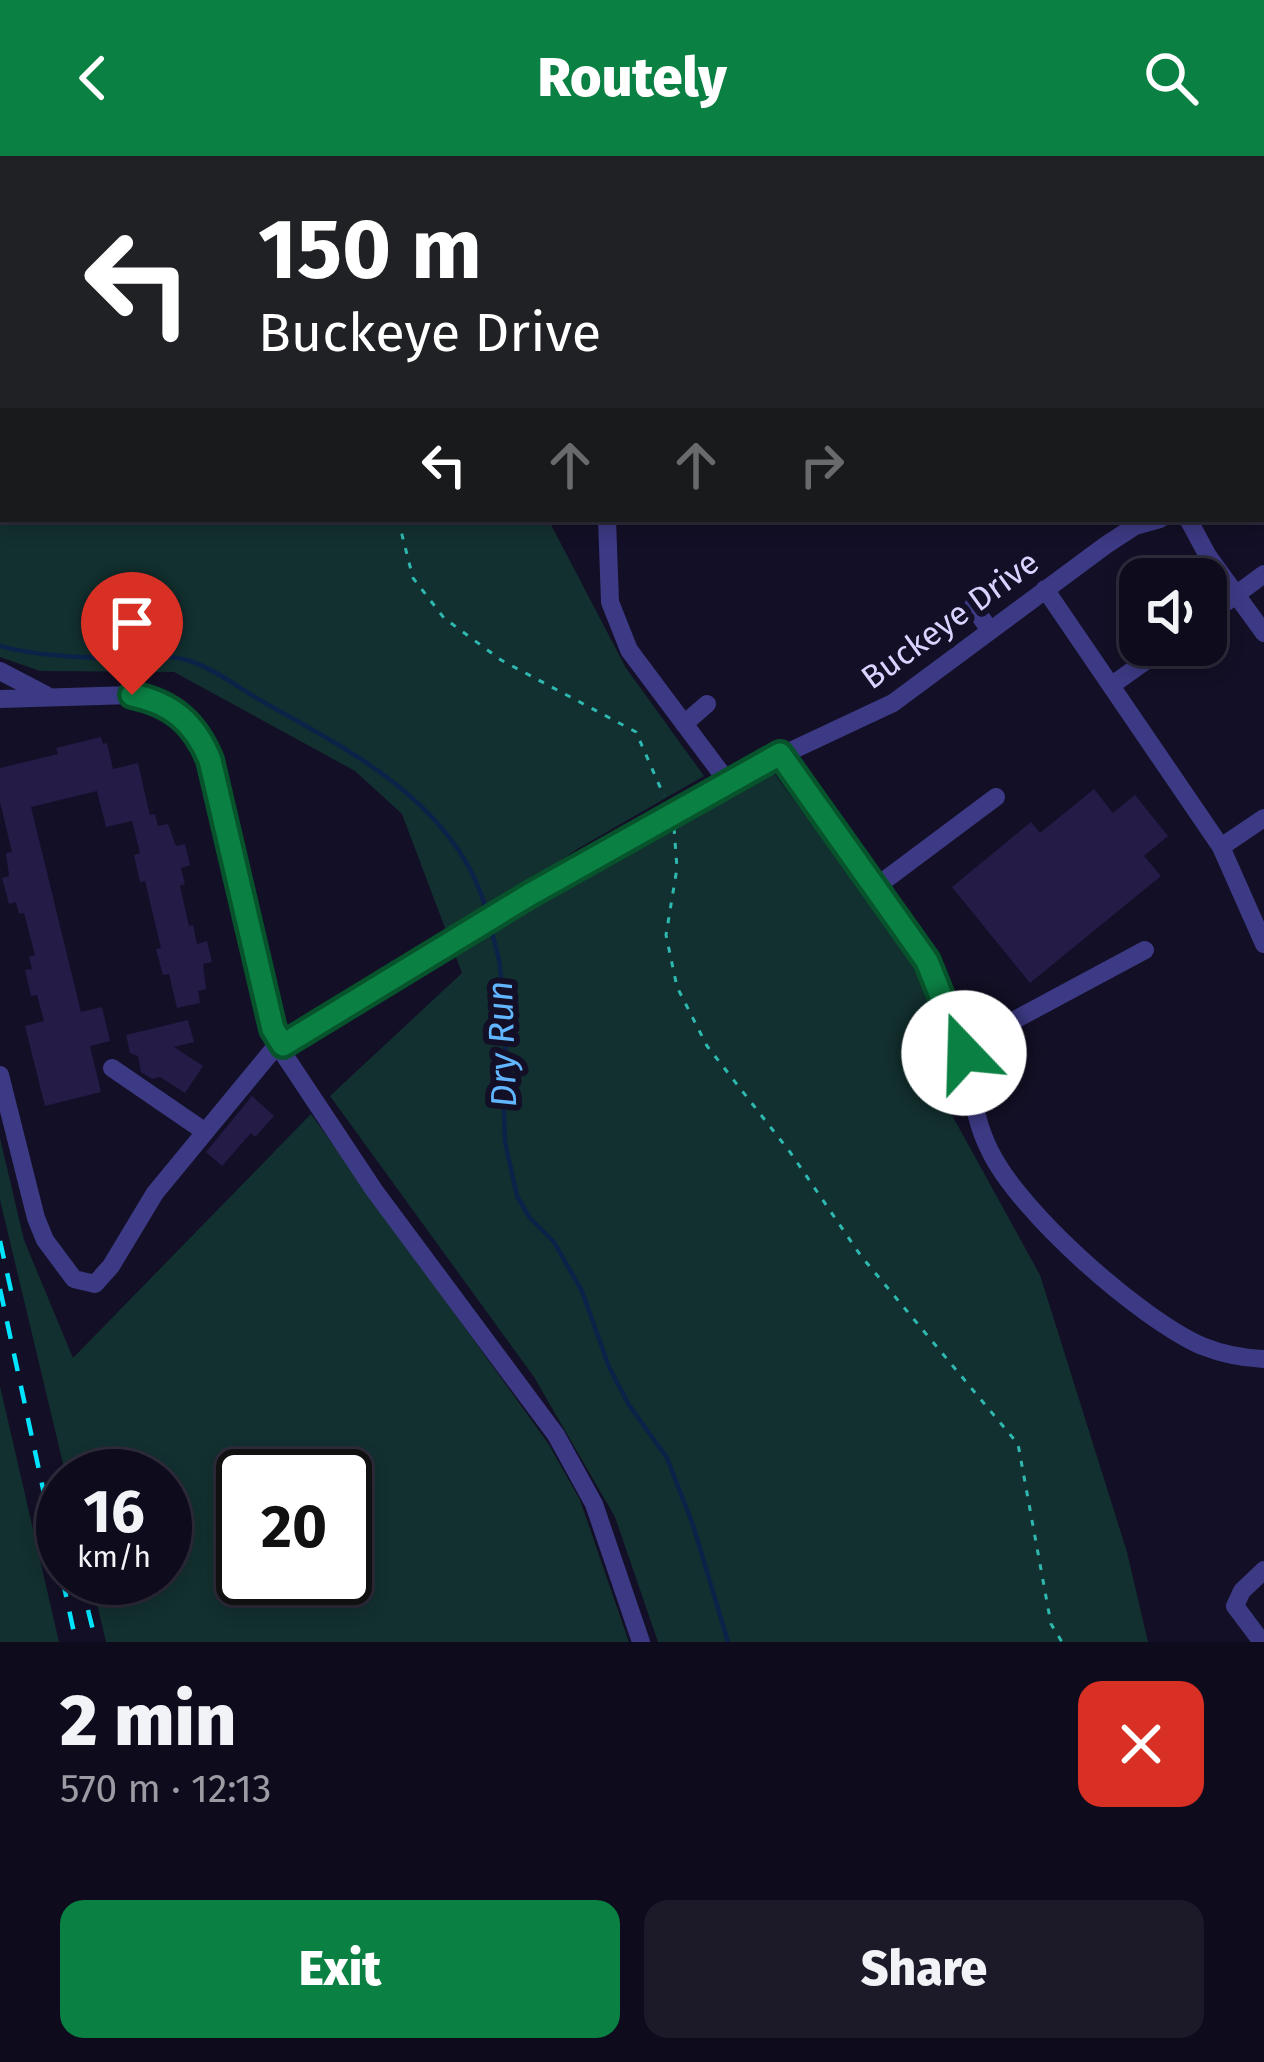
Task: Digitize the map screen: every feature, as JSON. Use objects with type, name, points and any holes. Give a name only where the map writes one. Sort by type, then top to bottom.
[{"type":"lane","points":[[607,522],[610,602],[629,650],[727,781]]},
{"type":"lane","name":"Buckeye Drive","points":[[0,1075],[45,1240],[74,1279],[84,1283],[102,1279],[155,1193],[278,1048],[727,781],[893,703],[1133,522]]},
{"type":"lane","points":[[1190,522],[1264,634]]},
{"type":"lane","points":[[1227,601],[1264,574]]},
{"type":"lane","points":[[1045,589],[1221,847],[1264,944]]},
{"type":"lane","points":[[974,607],[989,629]]},
{"type":"lane","points":[[1112,685],[1139,666]]},
{"type":"lane","points":[[0,671],[50,698]]},
{"type":"lane","points":[[0,699],[132,695],[153,699],[172,709],[201,738],[278,1048],[374,1190],[556,1435],[595,1504],[641,1642]]},
{"type":"lane","points":[[684,724],[707,704]]},
{"type":"lane","points":[[780,754],[927,961],[961,1039],[989,1150],[1019,1199],[1084,1259],[1174,1329],[1200,1345],[1236,1357],[1264,1359]]},
{"type":"lane","points":[[877,886],[996,796]]},
{"type":"lane","points":[[1221,847],[1264,818]]},
{"type":"lane","points":[[961,1039],[1009,1023],[1145,950]]},
{"type":"lane","points":[[112,1068],[204,1131]]},
{"type":"lane","points":[[1262,1642],[1235,1606],[1242,1591],[1264,1570]]},
{"type":"path","points":[[399,522],[413,578],[444,618],[501,660],[637,732],[671,814],[677,868],[666,935],[676,987],[707,1046],[790,1152],[861,1256],[1018,1444],[1051,1624],[1062,1642]]},
{"type":"green space","points":[[0,522],[550,522],[626,668],[704,776],[520,888],[523,910],[770,768],[925,975],[998,1043],[936,1086],[1040,1275],[1127,1552],[1148,1642],[658,1642],[615,1517],[534,1377],[330,1096],[462,973],[402,814],[355,771],[174,672],[40,671],[0,657]]},
{"type":"green space","points":[[311,1114],[548,1443],[580,1500],[629,1642],[106,1642],[97,1605],[192,1605],[192,1449],[60,1449],[0,1200],[0,1138],[24,1240],[73,1358]]},
{"type":"green space","points":[[0,1386],[36,1542],[36,1605],[50,1605],[59,1642],[0,1642]]},
{"type":"building","points":[[101,737],[113,769],[138,763],[150,815],[155,814],[158,826],[168,824],[176,846],[185,844],[190,865],[181,868],[185,884],[180,886],[189,926],[193,925],[197,944],[207,941],[212,962],[203,964],[206,989],[198,991],[200,1003],[177,1008],[169,974],[163,975],[156,949],[161,948],[145,881],[140,882],[134,855],[140,853],[132,821],[106,827],[97,791],[31,807],[81,1012],[102,1007],[110,1041],[90,1046],[101,1092],[45,1106],[25,1026],[44,1021],[25,970],[32,969],[29,957],[35,955],[24,913],[19,914],[16,902],[9,904],[2,878],[9,876],[6,853],[12,852],[0,802],[0,768],[58,754],[56,748]]},
{"type":"building","points":[[1094,789],[1113,813],[1135,795],[1168,836],[1144,856],[1161,876],[1030,983],[952,887],[1031,822],[1040,833]]},
{"type":"building","points":[[188,1020],[194,1042],[174,1047],[203,1066],[185,1093],[160,1077],[152,1079],[141,1072],[126,1035]]},
{"type":"building","points":[[252,1096],[274,1116],[255,1137],[251,1133],[222,1166],[206,1152]]},
{"type":"waterway","name":"Dry Run","points":[[0,646],[63,656],[170,657],[212,670],[399,787],[453,842],[487,913]]},
{"type":"waterway","name":"Dry Run","points":[[490,924],[507,1030],[505,1142],[517,1196],[530,1218],[554,1242],[582,1291],[609,1367],[667,1458],[728,1642]]},
{"type":"railway","points":[[0,1241],[14,1304]]},
{"type":"railway","points":[[0,1289],[76,1642]]},
{"type":"railway","points":[[87,1605],[96,1642]]},
{"type":"route","points":[[132,695],[172,709],[201,738],[273,1029],[283,1045],[529,895],[780,754],[927,961],[964,1053]]}]
